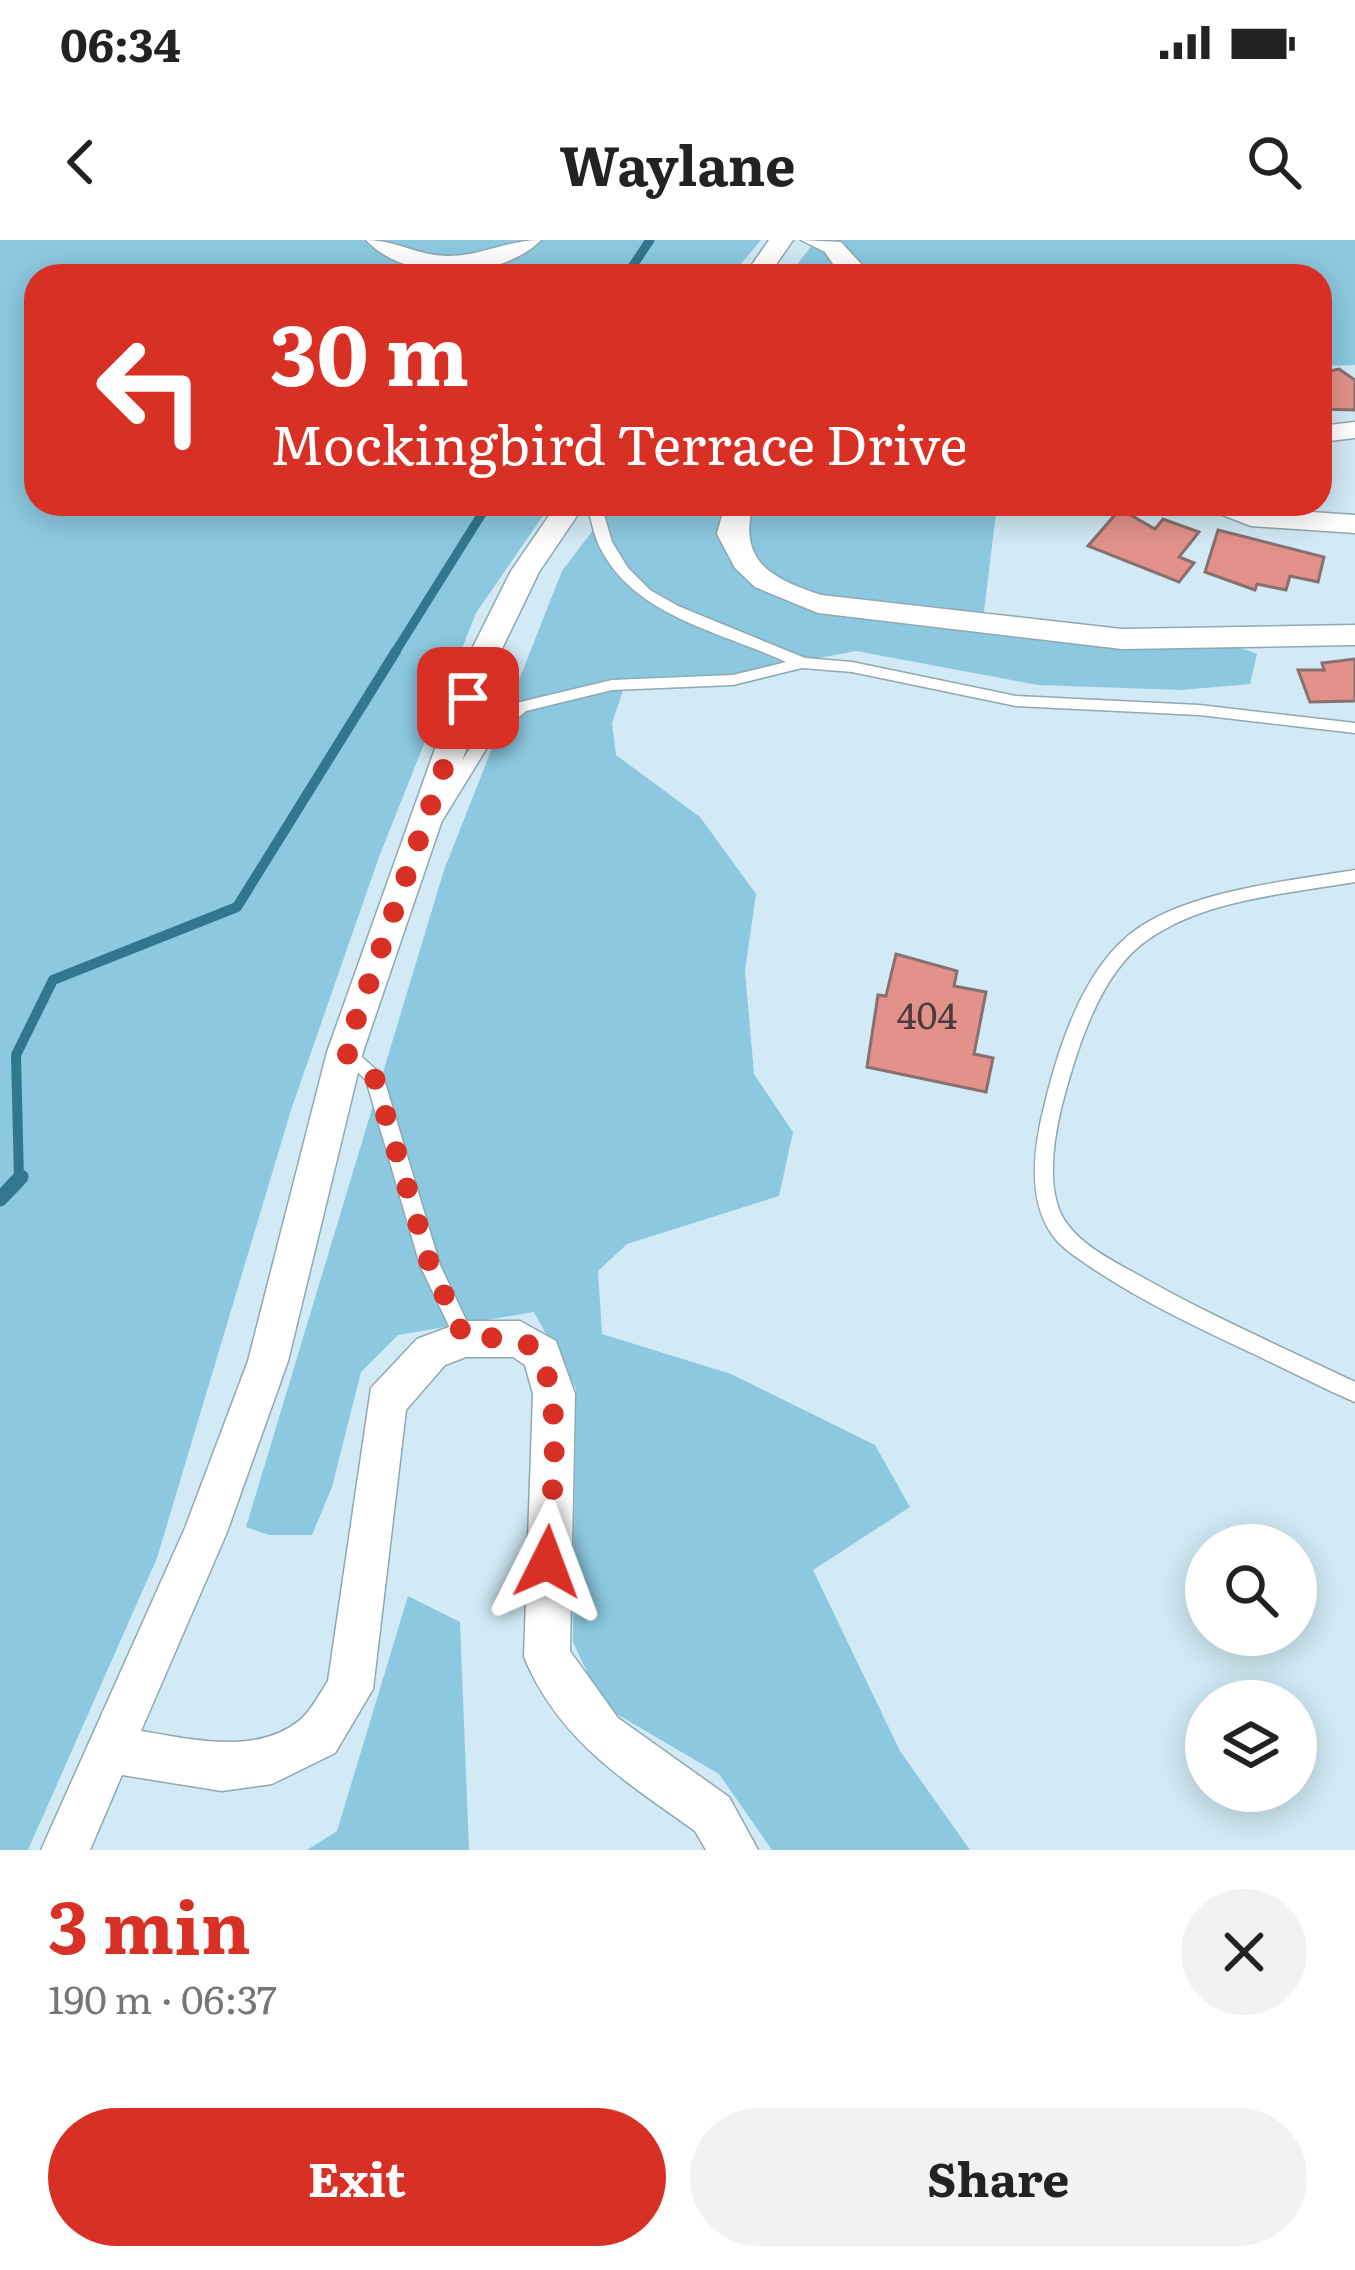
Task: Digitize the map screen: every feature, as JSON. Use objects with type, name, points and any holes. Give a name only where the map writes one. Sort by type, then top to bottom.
[{"type":"street","points":[[378,240],[404,256],[465,263],[489,259],[530,240]]},
{"type":"street","points":[[813,240],[833,247],[849,264]]},
{"type":"street","points":[[65,1850],[205,1532],[268,1360],[345,1052],[482,659],[525,571],[563,516]]},
{"type":"street","points":[[736,516],[731,534],[748,568],[789,595],[818,604],[1122,639],[1355,635]]},
{"type":"street","points":[[1248,516],[1355,524]]},
{"type":"street","points":[[109,1750],[221,1766],[272,1760],[318,1736],[350,1689],[386,1402],[431,1352],[465,1339],[520,1340],[542,1354],[554,1394],[547,1657],[601,1735],[712,1814],[734,1850]]},
{"type":"lane","points":[[597,516],[606,554],[631,584],[661,606],[802,663],[852,667],[1016,701],[1199,710],[1355,728]]},
{"type":"lane","points":[[411,855],[485,736],[520,707],[612,685],[733,680],[802,663]]},
{"type":"lane","points":[[1355,876],[1211,905],[1134,940],[1110,965],[1072,1047],[1044,1138],[1049,1208],[1060,1230],[1138,1283],[1355,1392]]},
{"type":"lane","points":[[345,1052],[374,1076],[430,1265],[465,1339]]},
{"type":"shaded area","points":[[0,240],[761,240],[741,264],[24,264],[24,516],[543,516],[476,613],[379,857],[291,1110],[157,1558],[28,1850],[0,1850]]},
{"type":"shaded area","points":[[816,240],[1355,240],[1355,365],[1332,366],[1332,264],[797,264]]},
{"type":"shaded area","points":[[604,516],[996,516],[982,629],[1227,643],[1257,654],[1250,684],[1181,690],[1038,685],[856,651],[730,675],[627,679],[612,723],[616,755],[700,817],[756,894],[745,971],[754,1074],[793,1132],[779,1196],[627,1244],[598,1271],[602,1334],[731,1374],[875,1445],[910,1507],[813,1570],[900,1751],[970,1850],[772,1850],[719,1774],[603,1706],[573,1642],[576,1389],[534,1312],[398,1335],[361,1372],[332,1487],[312,1535],[269,1535],[246,1527],[444,870],[562,571]]},
{"type":"shaded area","points":[[408,1596],[460,1622],[469,1850],[307,1850],[337,1831]]},
{"type":"building","points":[[1339,369],[1355,380],[1355,410],[1332,409],[1332,370]]},
{"type":"building","points":[[1114,516],[1132,516],[1155,529],[1163,519],[1199,532],[1179,557],[1194,563],[1179,582],[1088,546]]},
{"type":"building","points":[[1218,530],[1324,557],[1318,582],[1290,576],[1286,590],[1257,584],[1255,590],[1205,572]]},
{"type":"building","points":[[1355,659],[1355,701],[1310,702],[1298,670],[1324,670],[1322,663]]},
{"type":"building","points":[[896,954],[957,971],[954,986],[986,992],[974,1054],[993,1058],[986,1092],[867,1067],[878,995],[886,996]]},
{"type":"waterway","points":[[634,264],[650,240]]},
{"type":"waterway","points":[[394,654],[480,516]]},
{"type":"waterway","points":[[19,1179],[16,1055],[53,980],[237,907],[396,651]]},
{"type":"waterway","points":[[0,1199],[19,1179]]},
{"type":"route","points":[[468,698],[345,1052],[374,1076],[430,1265],[465,1339],[520,1340],[542,1354],[554,1394],[547,1562]]}]
